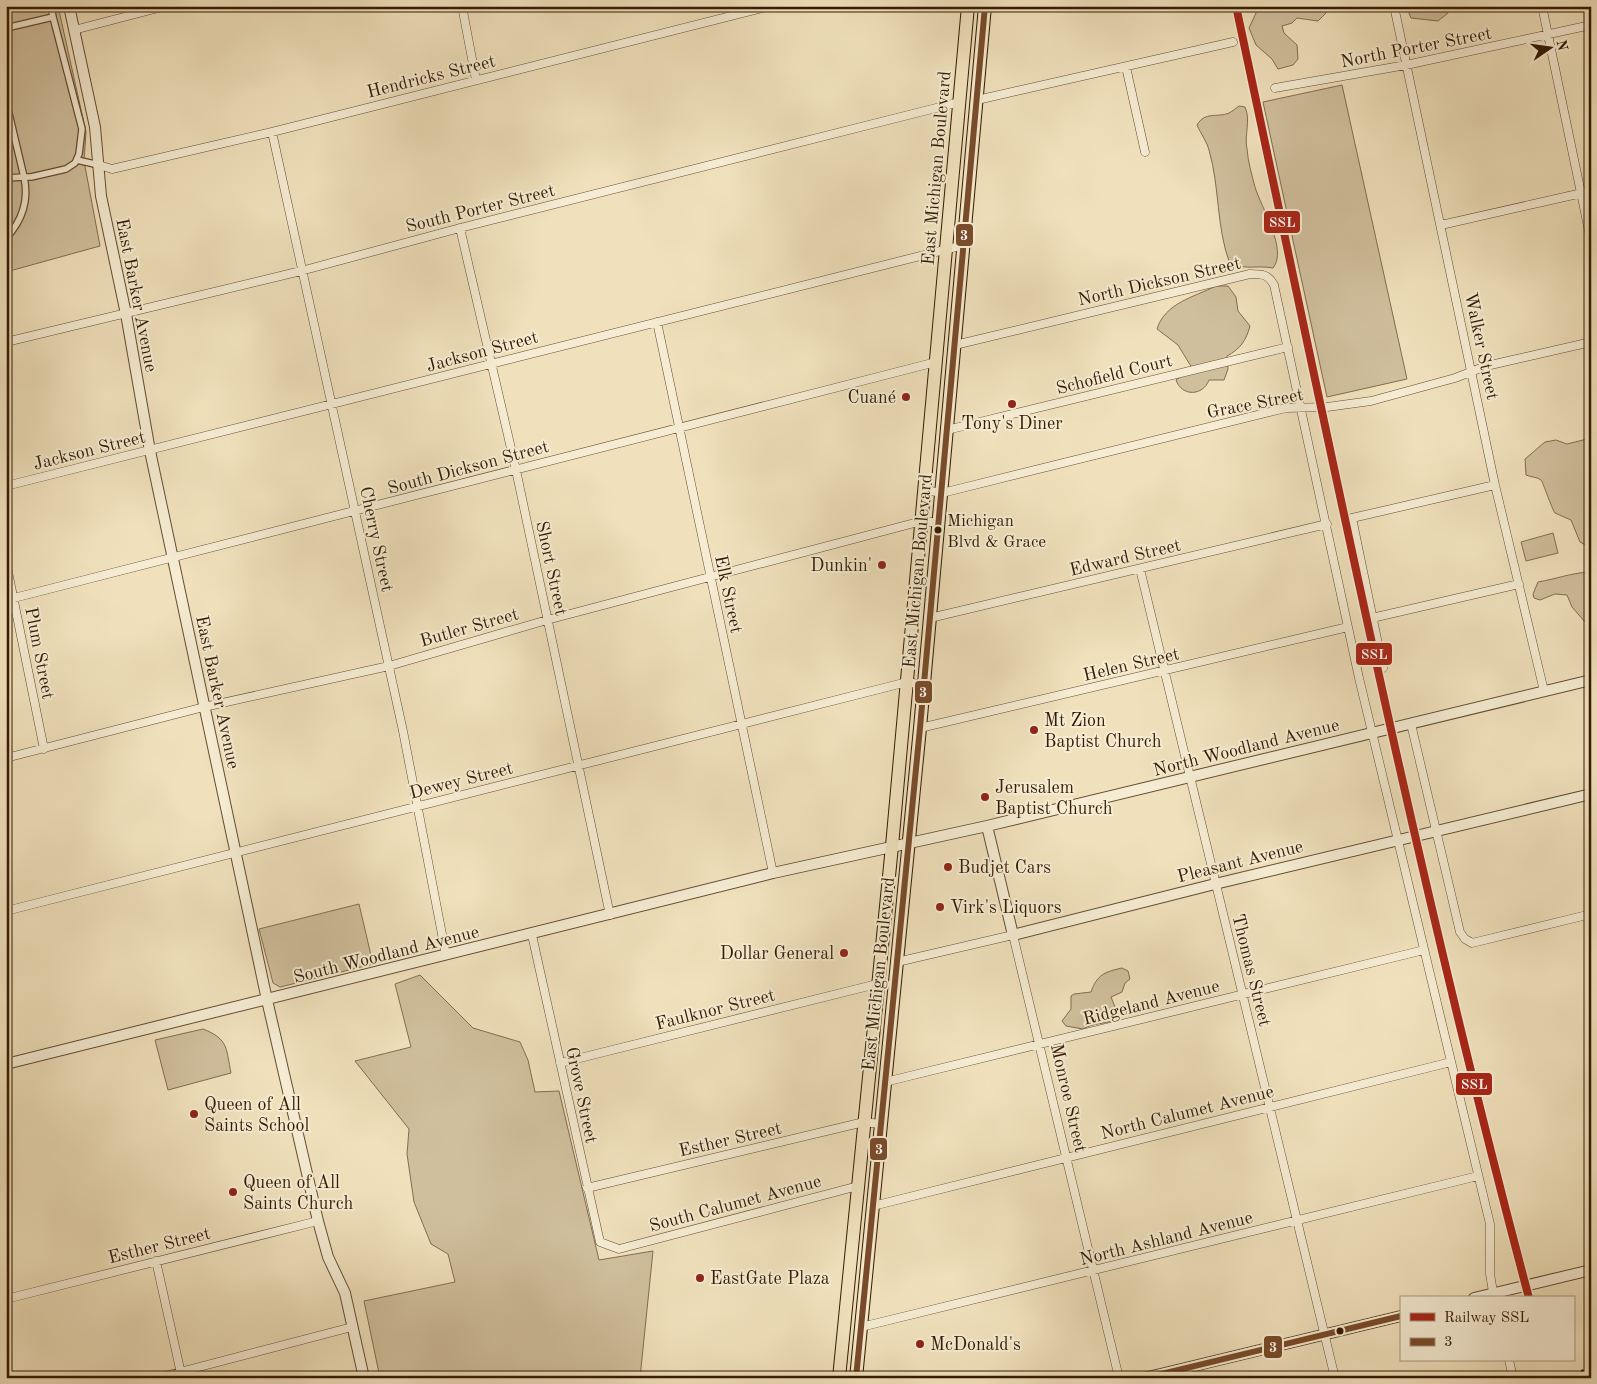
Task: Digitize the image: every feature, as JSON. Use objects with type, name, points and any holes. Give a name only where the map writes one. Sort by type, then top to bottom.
[{"type":"main road","name":"East Michigan Boulevard","points":[[839,1378],[892,846],[968,6]]},
{"type":"main road","name":"East Michigan Boulevard","points":[[856,1378],[920,728],[985,6]]},
{"type":"street","points":[[51,6],[82,129],[78,160]]},
{"type":"street","name":"East Barker Avenue","points":[[69,6],[95,127],[101,196],[126,314],[150,451],[204,707],[267,1000],[318,1221],[328,1257],[345,1293],[364,1378]]},
{"type":"street","points":[[74,30],[166,6]]},
{"type":"street","points":[[462,6],[476,80]]},
{"type":"street","name":"Hendricks Street","points":[[99,165],[112,169],[272,132],[770,6]]},
{"type":"street","name":"Walker Street","points":[[1394,6],[1495,485],[1544,691]]},
{"type":"street","points":[[1542,6],[1591,241]]},
{"type":"street","points":[[6,28],[53,16]]},
{"type":"street","name":"North Porter Street","points":[[1275,88],[1406,65],[1591,25]]},
{"type":"street","points":[[977,100],[1233,42]]},
{"type":"street","points":[[1126,67],[1145,152]]},
{"type":"street","points":[[6,101],[26,190],[24,207],[17,225],[6,238]]},
{"type":"street","name":"South Porter Street","points":[[6,342],[301,271],[460,228],[960,102]]},
{"type":"street","name":"Cherry Street","points":[[272,132],[389,666],[446,955]]},
{"type":"street","points":[[6,178],[31,177],[66,168],[78,160],[99,165]]},
{"type":"street","points":[[1441,224],[1591,191]]},
{"type":"street","name":"Short Street","points":[[460,228],[516,470],[610,915]]},
{"type":"street","name":"Jackson Street","points":[[6,486],[331,406],[964,245]]},
{"type":"street","name":"North Dickson Street","points":[[955,345],[1250,274],[1261,274],[1270,277],[1274,284],[1372,733],[1490,1224],[1493,1295]]},
{"type":"street","name":"Elk Street","points":[[657,322],[773,873]]},
{"type":"street","name":"Grace Street","points":[[925,490],[942,493],[1286,408],[1327,407],[1371,401],[1455,378],[1472,371],[1591,342]]},
{"type":"street","name":"Schofield Court","points":[[947,430],[1288,347]]},
{"type":"street","name":"South Dickson Street","points":[[10,599],[173,559],[936,362]]},
{"type":"street","points":[[1383,668],[1352,518],[1495,485]]},
{"type":"street","name":"Butler Street","points":[[6,758],[204,707],[389,666],[547,620],[922,521],[938,523]]},
{"type":"street","name":"Edward Street","points":[[930,618],[1327,524]]},
{"type":"street","name":"Plum Street","points":[[6,562],[10,599],[44,749]]},
{"type":"street","name":"Thomas Street","points":[[1140,569],[1335,1378]]},
{"type":"street","points":[[1372,618],[1519,584]]},
{"type":"street","name":"Helen Street","points":[[920,728],[1164,672],[1348,626]]},
{"type":"street","name":"North Woodland Avenue","points":[[892,846],[987,826],[1591,680]]},
{"type":"street","name":"Dewey Street","points":[[6,911],[907,682],[924,685]]},
{"type":"street","points":[[1411,724],[1460,932],[1465,939],[1472,943],[1591,914]]},
{"type":"street","name":"Pleasant Avenue","points":[[897,962],[1591,794]]},
{"type":"street","name":"Monroe Street","points":[[987,826],[1119,1378]]},
{"type":"street","name":"South Woodland Avenue","points":[[6,1064],[532,935],[773,873],[892,846]]},
{"type":"street","name":"Grove Street","points":[[532,935],[600,1242],[619,1249]]},
{"type":"street","name":"Ridgeland Avenue","points":[[885,1082],[1424,950]]},
{"type":"street","name":"Faulknor Street","points":[[560,1063],[877,984]]},
{"type":"street","name":"North Calumet Avenue","points":[[873,1206],[1450,1062]]},
{"type":"street","name":"Esther Street","points":[[587,1188],[864,1122],[880,1124]]},
{"type":"street","name":"North Ashland Avenue","points":[[861,1327],[1094,1272],[1478,1176]]},
{"type":"street","name":"South Calumet Avenue","points":[[619,1249],[858,1186]]},
{"type":"street","name":"Esther Street","points":[[6,1299],[318,1221]]},
{"type":"street","points":[[156,1261],[181,1375]]},
{"type":"street","points":[[1493,1295],[1591,1270]]},
{"type":"street","points":[[1144,1378],[1400,1316]]},
{"type":"street","points":[[157,1378],[181,1375],[352,1327]]},
{"type":"street","points":[[1509,1362],[1513,1378]]},
{"type":"shaded area","points":[[6,6],[58,6],[86,132],[84,161],[100,246],[6,272]]},
{"type":"shaded area","points":[[1254,6],[1326,6],[1326,13],[1318,21],[1297,18],[1292,23],[1282,26],[1284,33],[1297,45],[1298,59],[1293,65],[1278,69],[1272,59],[1256,45],[1249,28],[1256,13]]},
{"type":"shaded area","points":[[1411,6],[1450,6],[1448,13],[1438,21],[1411,18],[1409,13]]},
{"type":"shaded area","points":[[1342,85],[1407,379],[1327,397],[1263,102]]},
{"type":"shaded area","points":[[1239,106],[1245,107],[1247,112],[1246,144],[1249,164],[1258,195],[1275,240],[1277,260],[1273,268],[1242,267],[1230,264],[1222,236],[1215,179],[1208,147],[1197,125],[1207,116],[1229,113]]},
{"type":"shaded area","points":[[1216,286],[1228,286],[1236,297],[1238,311],[1250,326],[1242,344],[1227,356],[1228,369],[1224,380],[1209,380],[1198,392],[1187,392],[1179,386],[1176,380],[1192,368],[1178,345],[1157,329],[1166,313],[1173,307]]},
{"type":"shaded area","points":[[1591,438],[1591,548],[1580,542],[1571,520],[1555,513],[1541,480],[1526,475],[1525,459],[1545,442],[1556,440],[1567,444]]},
{"type":"shaded area","points":[[1553,533],[1558,553],[1526,561],[1521,542]]},
{"type":"shaded area","points":[[1591,559],[1591,629],[1572,607],[1567,595],[1555,594],[1540,600],[1534,598],[1533,594],[1538,582],[1589,572]]},
{"type":"shaded area","points":[[359,904],[373,964],[280,987],[273,983],[259,929]]},
{"type":"shaded area","points":[[1122,968],[1128,971],[1130,979],[1125,983],[1122,992],[1111,997],[1117,1012],[1115,1020],[1083,1029],[1066,1026],[1062,1021],[1071,1009],[1071,996],[1091,992],[1102,975]]},
{"type":"shaded area","points":[[420,975],[473,1028],[520,1042],[528,1060],[535,1092],[559,1091],[599,1260],[653,1251],[640,1378],[380,1378],[364,1301],[455,1282],[448,1254],[431,1244],[414,1202],[407,1154],[409,1129],[355,1061],[411,1047],[395,984]]},
{"type":"shaded area","points":[[203,1029],[222,1041],[227,1051],[231,1073],[168,1090],[155,1040]]},
{"type":"railway","points":[[1580,1378],[1591,1346]]},
{"type":"rail line","name":"SSL","points":[[1236,6],[1410,815],[1487,1138],[1528,1296]]},
{"type":"transit line","name":"3","points":[[856,1378],[920,728],[985,6]]},
{"type":"transit line","name":"3","points":[[1145,1378],[1400,1316]]},
{"type":"place","name":"Cuané","points":[[906,397]]},
{"type":"place","name":"Tony's Diner","points":[[1012,404]]},
{"type":"place","name":"Michigan Blvd & Grace","points":[[938,530]]},
{"type":"place","name":"Dunkin'","points":[[882,565]]},
{"type":"place","name":"Mt Zion Baptist Church","points":[[1034,730]]},
{"type":"place","name":"Jerusalem Baptist Church","points":[[985,797]]},
{"type":"place","name":"Budjet Cars","points":[[948,867]]},
{"type":"place","name":"Virk's Liquors","points":[[940,907]]},
{"type":"place","name":"Dollar General","points":[[844,953]]},
{"type":"place","name":"Queen of All Saints School","points":[[194,1114]]},
{"type":"place","name":"Queen of All Saints Church","points":[[233,1192]]},
{"type":"place","name":"EastGate Plaza","points":[[700,1278]]},
{"type":"place","name":"McDonald's","points":[[920,1344]]}]
